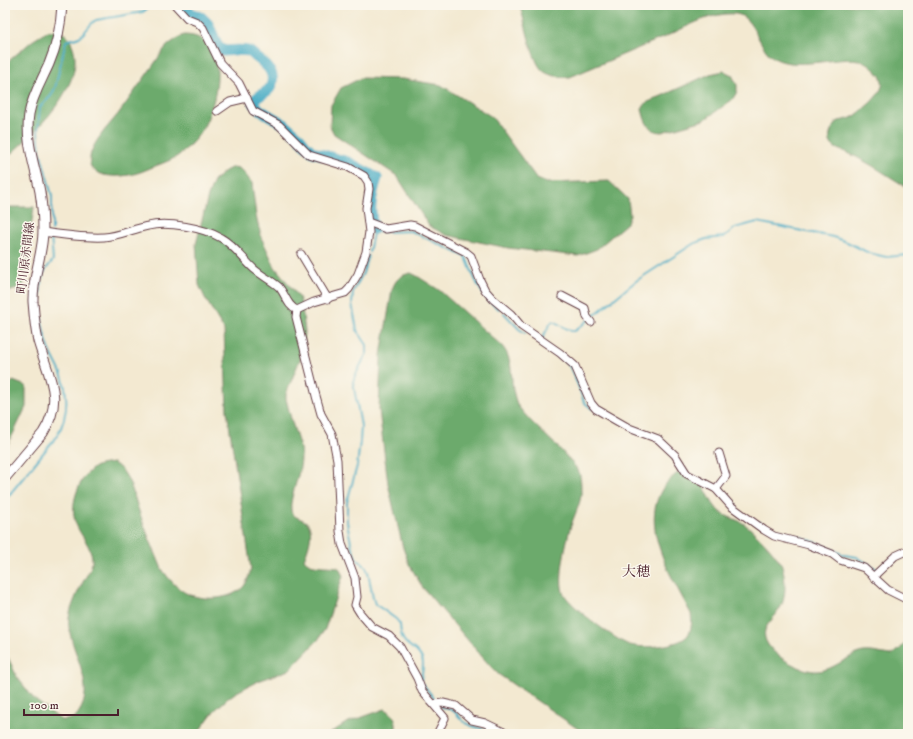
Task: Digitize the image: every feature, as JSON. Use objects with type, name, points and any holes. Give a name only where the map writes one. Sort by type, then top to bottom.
[{"type":"main road","name":"町川原赤間線","points":[[5,478],[43,433],[48,425],[53,409],[53,385],[39,342],[34,314],[34,291],[43,232],[42,208],[29,145],[28,124],[32,103],[49,63],[58,36],[62,5]]},
{"type":"street","points":[[175,5],[187,18],[197,22],[202,28],[220,63],[239,83],[254,111],[279,125],[309,155],[348,167],[364,176],[368,182],[369,189],[366,208],[369,232],[366,252],[358,274],[345,293],[314,302],[297,310]]},
{"type":"street","points":[[217,110],[230,102],[247,98]]},
{"type":"street","points":[[368,222],[386,229],[410,225],[415,226],[466,252],[471,256],[485,290],[493,299],[511,314],[521,326],[560,353],[575,366],[591,403],[596,409],[629,428],[658,439],[675,455],[687,474],[716,489],[731,506],[768,533],[809,545],[832,554],[840,560],[864,568],[888,590],[908,600]]},
{"type":"street","points":[[43,232],[104,237],[121,234],[150,225],[173,224],[194,228],[219,236],[227,241],[256,270],[280,289],[289,304],[297,310]]},
{"type":"street","points":[[301,254],[328,299]]},
{"type":"street","points":[[562,296],[585,308],[587,317],[591,322]]},
{"type":"street","points":[[297,310],[296,317],[298,327],[316,396],[322,414],[332,434],[337,460],[340,531],[342,544],[355,578],[357,597],[355,605],[372,627],[389,636],[400,647],[417,678],[422,691],[445,718],[437,734]]},
{"type":"street","points":[[716,489],[726,476],[719,454]]},
{"type":"street","points":[[873,577],[895,556],[908,550]]},
{"type":"street","points":[[434,704],[443,703],[456,706],[472,720],[485,723],[508,734]]},
{"type":"green space","points":[[518,5],[908,5],[908,188],[864,161],[835,148],[830,142],[830,133],[836,122],[851,118],[859,113],[880,92],[882,87],[881,78],[873,68],[866,63],[859,60],[849,59],[810,63],[785,62],[774,58],[769,54],[752,27],[742,16],[736,14],[726,14],[707,18],[570,77],[556,76],[546,73],[539,66],[521,10]]},
{"type":"green space","points":[[48,31],[61,32],[67,36],[71,42],[75,58],[73,74],[66,91],[56,107],[30,136],[5,159],[5,64],[32,41]]},
{"type":"green space","points":[[184,35],[200,38],[210,47],[216,59],[216,91],[212,107],[200,133],[179,155],[143,171],[115,176],[98,173],[90,165],[91,151],[97,141],[166,47]]},
{"type":"green space","points":[[724,71],[732,75],[737,85],[737,92],[732,100],[704,120],[662,132],[650,128],[644,117],[642,108],[646,103],[710,74]]},
{"type":"green space","points":[[361,78],[403,79],[441,85],[492,117],[537,179],[547,183],[609,181],[628,199],[630,215],[627,223],[597,249],[578,256],[508,248],[446,235],[429,226],[397,176],[334,134],[330,126],[331,105],[341,88]]},
{"type":"green space","points":[[233,167],[239,168],[252,183],[256,216],[262,239],[275,267],[299,297],[302,307],[305,332],[303,352],[286,394],[301,456],[300,469],[292,498],[291,510],[295,516],[305,521],[310,528],[310,539],[304,559],[306,562],[314,565],[337,567],[340,569],[343,576],[325,629],[318,640],[289,670],[260,680],[235,693],[214,711],[197,734],[5,734],[5,651],[17,677],[34,699],[61,720],[74,718],[79,712],[83,703],[85,683],[72,643],[69,622],[72,606],[90,569],[92,559],[90,550],[76,524],[74,517],[74,502],[79,486],[94,467],[102,464],[113,463],[123,472],[130,484],[144,525],[162,569],[170,580],[181,590],[188,594],[202,598],[225,597],[239,591],[247,580],[251,569],[227,411],[224,330],[199,285],[196,244],[208,196],[214,181],[225,171]]},
{"type":"green space","points":[[5,207],[34,207],[23,287],[5,293]]},
{"type":"green space","points":[[411,273],[439,290],[502,346],[506,351],[510,363],[514,394],[518,406],[530,420],[562,451],[578,470],[581,480],[581,495],[570,529],[562,570],[562,588],[568,600],[592,621],[625,643],[631,645],[648,647],[667,645],[683,639],[688,635],[692,620],[691,614],[667,568],[660,551],[654,517],[657,501],[665,485],[673,476],[684,470],[703,485],[719,511],[751,529],[780,561],[785,582],[785,594],[782,605],[765,630],[765,637],[768,644],[779,656],[802,668],[821,671],[860,653],[869,652],[891,655],[899,650],[908,640],[908,729],[897,734],[590,734],[578,729],[498,674],[423,588],[409,564],[403,548],[388,484],[379,410],[381,355],[393,286],[401,277]]},
{"type":"green space","points":[[13,381],[26,386],[26,407],[5,451],[5,389]]},
{"type":"green space","points":[[385,709],[394,716],[396,727],[394,734],[329,734],[346,723]]},
{"type":"waterway","points":[[52,231],[52,196],[40,151],[38,132],[39,116],[40,107],[51,96],[55,88],[66,41],[77,38],[96,20],[143,12],[152,5]]},
{"type":"waterway","points":[[183,5],[191,13],[201,17],[208,24],[217,44],[223,51],[248,51],[269,70],[272,78],[270,88],[254,102],[260,110],[284,124],[313,152],[348,162],[377,178],[371,204],[371,216],[374,229]]},
{"type":"waterway","points":[[542,339],[553,321],[571,331],[575,331],[636,281],[693,244],[706,239],[724,237],[735,228],[757,222],[833,237],[869,253],[886,257],[908,255]]},
{"type":"waterway","points":[[369,252],[374,229],[384,232],[411,231],[466,257],[482,293],[499,309]]},
{"type":"waterway","points":[[5,500],[57,436],[65,415],[65,386],[62,375],[46,340],[40,303],[43,275],[53,260],[51,236]]},
{"type":"waterway","points":[[368,256],[363,273],[353,292],[352,304],[357,330],[367,345],[367,353],[353,382],[361,426],[357,466],[347,502],[347,522],[352,548],[356,558],[366,567],[368,572],[375,604],[396,619],[400,624],[401,633],[405,642],[419,654],[423,661],[421,680]]},
{"type":"waterway","points":[[504,313],[519,329],[525,333]]},
{"type":"waterway","points":[[555,354],[569,365],[584,402],[592,409]]},
{"type":"waterway","points":[[721,488],[736,505]]},
{"type":"waterway","points":[[759,522],[765,526],[815,542],[844,555],[857,557],[878,570]]},
{"type":"waterway","points":[[423,684],[436,701]]},
{"type":"waterway","points":[[440,706],[454,711],[464,722],[469,725],[495,734]]},
{"type":"district","name":"大穂","points":[[636,572]]}]
